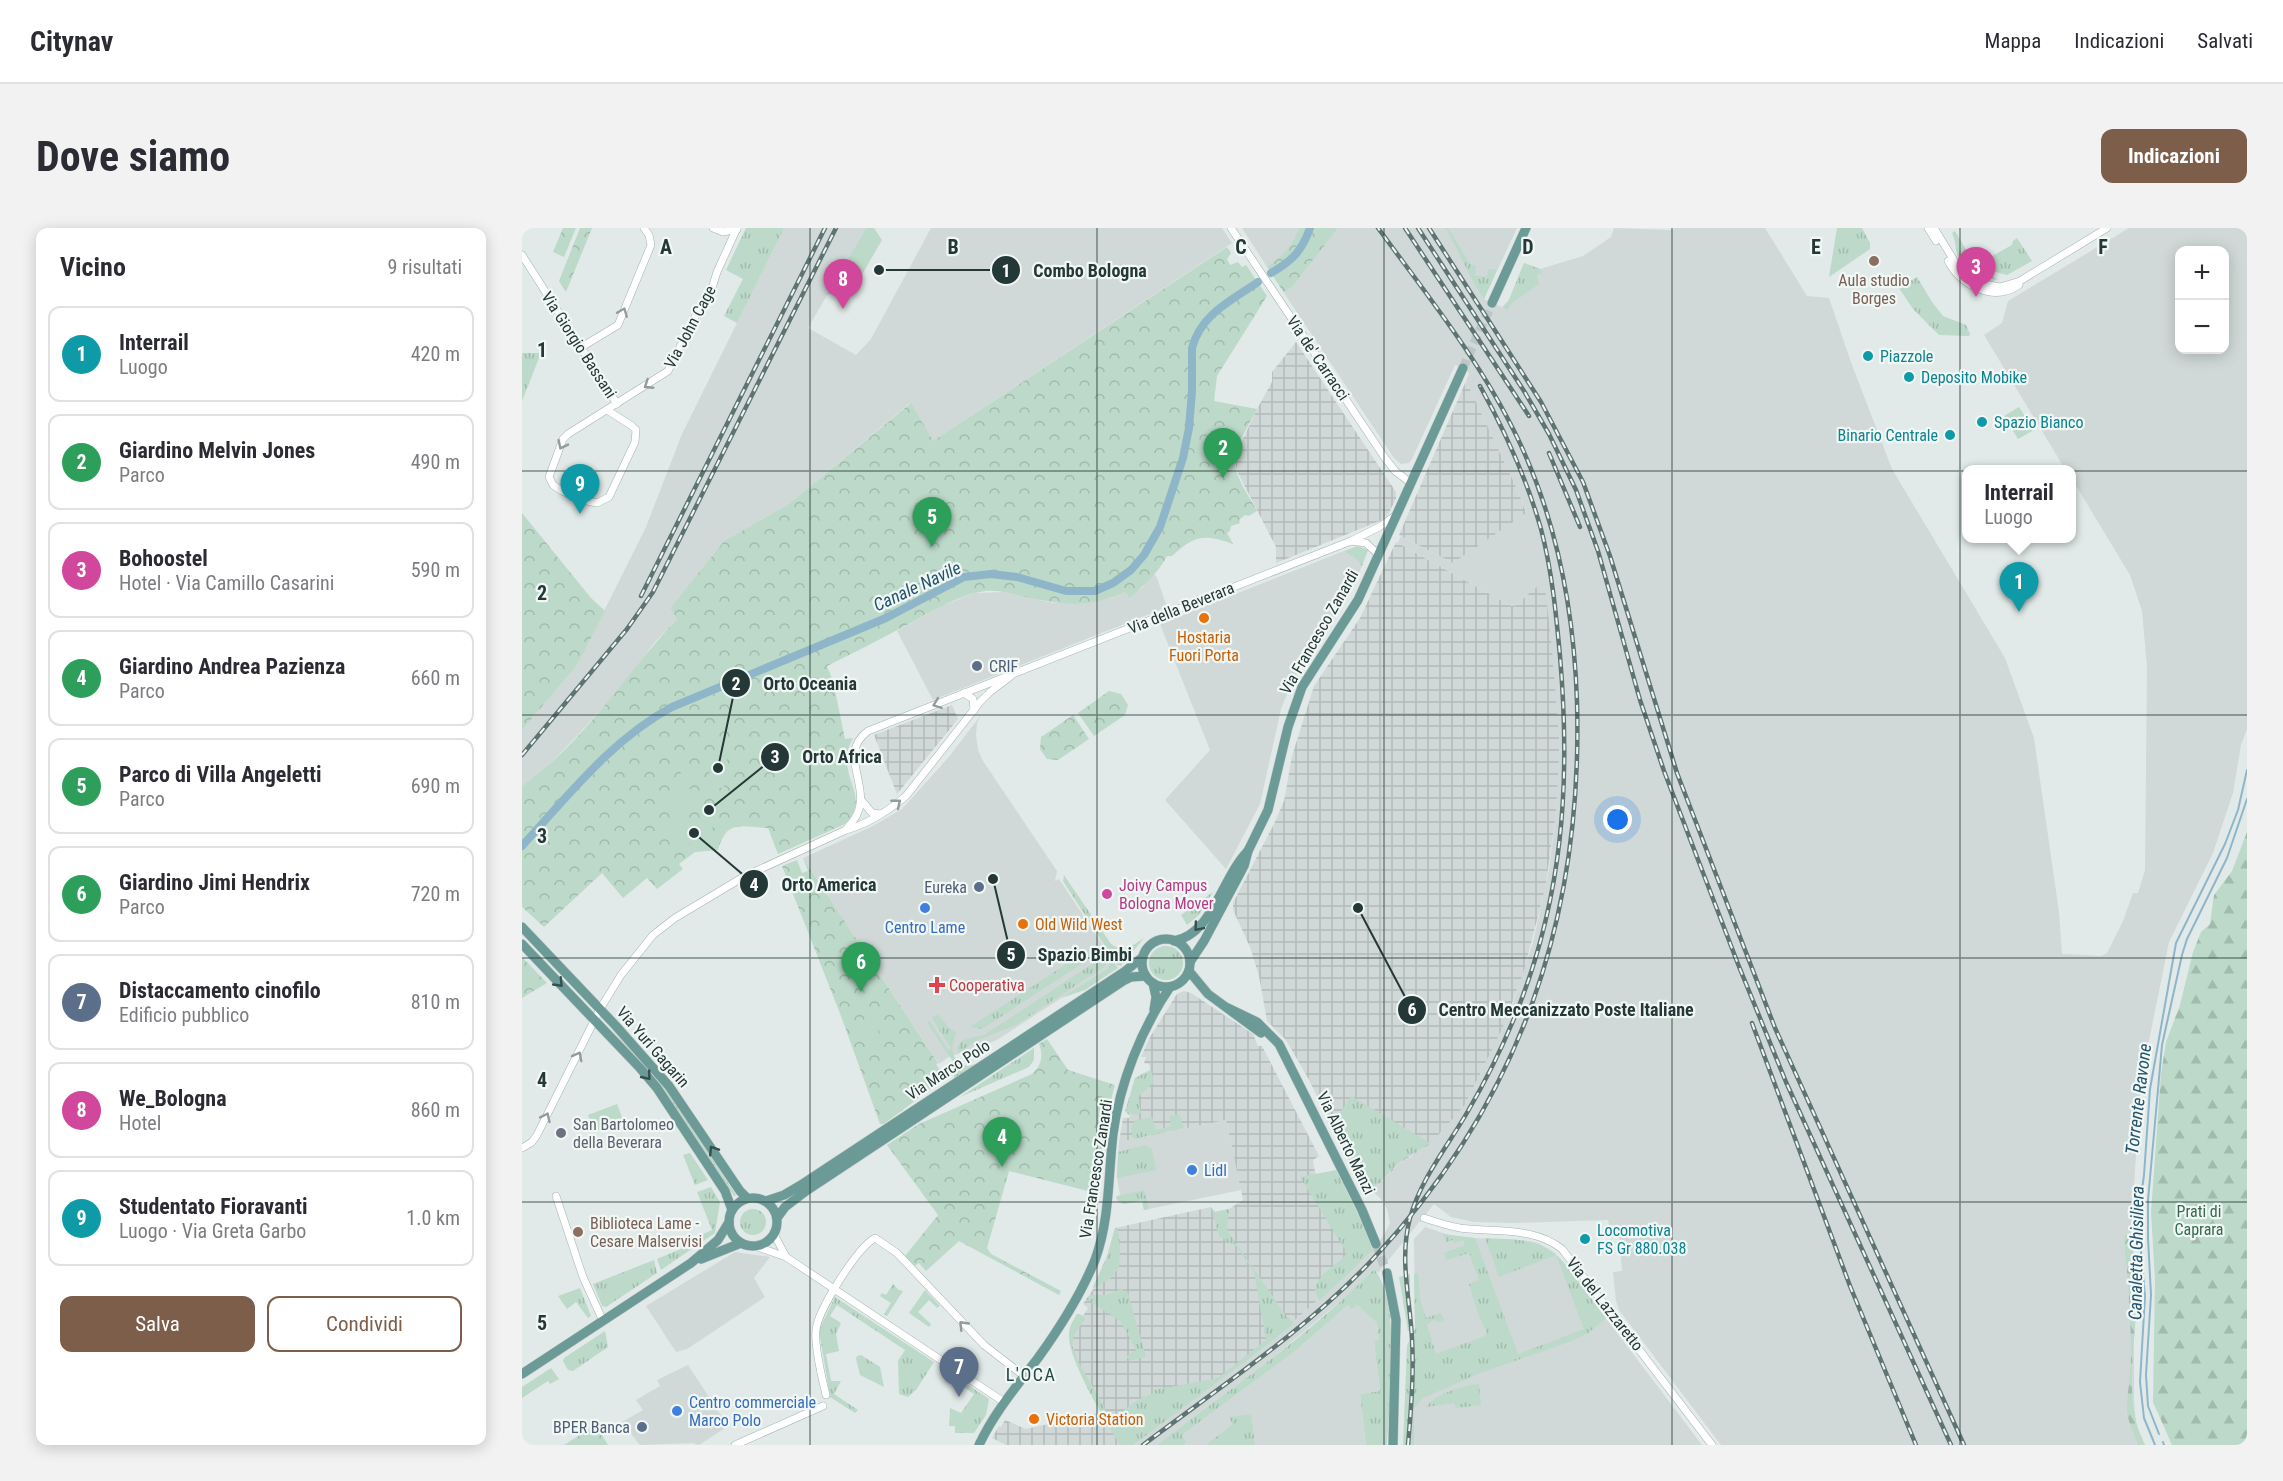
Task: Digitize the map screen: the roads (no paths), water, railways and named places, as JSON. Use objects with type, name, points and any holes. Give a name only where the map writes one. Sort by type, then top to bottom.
[{"type":"main road","points":[[1492,303],[1526,228]]},
{"type":"main road","name":"Via Francesco Zanardi","points":[[1189,966],[1244,866],[1248,851],[1268,810],[1288,727],[1302,687],[1358,600],[1463,368]]},
{"type":"main road","name":"Via Francesco Zanardi","points":[[1174,941],[1186,939],[1198,929],[1237,861],[1248,851]]},
{"type":"main road","name":"Via Yuri Gagarin","points":[[522,927],[669,1086],[747,1198]]},
{"type":"main road","points":[[1167,939],[1174,941],[1184,948],[1189,966],[1184,980],[1174,986],[1161,987],[1149,979],[1143,969],[1143,957],[1150,945],[1156,941],[1167,939]]},
{"type":"main road","name":"Via Yuri Gagarin","points":[[522,944],[657,1088],[725,1191],[732,1210]]},
{"type":"main road","name":"Via Marco Polo","points":[[766,1201],[784,1195],[801,1185],[1124,972],[1143,957]]},
{"type":"main road","name":"Via Alberto Manzi","points":[[1189,966],[1208,994],[1270,1039],[1286,1058],[1362,1210],[1376,1244]]},
{"type":"main road","name":"Via Marco Polo","points":[[777,1218],[786,1207],[806,1191],[1126,979],[1149,979]]},
{"type":"main road","name":"Via Francesco Zanardi","points":[[1149,979],[1156,997],[1153,1013]]},
{"type":"main road","name":"Via Francesco Zanardi","points":[[979,1445],[1004,1402],[1062,1321],[1089,1272],[1097,1253],[1107,1210],[1117,1112],[1135,1051],[1153,1013],[1174,986]]},
{"type":"main road","name":"Via Alberto Manzi","points":[[1174,986],[1208,994]]},
{"type":"main road","points":[[522,1374],[690,1263],[717,1240],[738,1203],[747,1198],[758,1198],[766,1201],[773,1208],[777,1218],[774,1234],[767,1242],[755,1246],[732,1244],[690,1263]]},
{"type":"main road","points":[[729,1222],[732,1234],[741,1243]]},
{"type":"main road","points":[[1387,1273],[1396,1320],[1393,1445]]},
{"type":"street","points":[[580,348],[618,325],[651,245],[649,235],[644,228]]},
{"type":"street","points":[[713,228],[723,232],[737,228]]},
{"type":"street","name":"Via John Cage","points":[[607,410],[669,371],[674,364],[699,309],[712,288],[737,228]]},
{"type":"street","name":"Via de' Carracci","points":[[1231,228],[1388,463],[1411,483]]},
{"type":"street","points":[[1928,228],[1956,274],[1974,287],[1995,292],[2006,292],[2106,228]]},
{"type":"street","points":[[1934,228],[1959,270],[1974,282],[2006,287],[2049,264]]},
{"type":"street","name":"Via Giorgio Bassani","points":[[522,255],[617,404]]},
{"type":"street","points":[[607,410],[636,430],[636,442],[609,497],[597,503],[562,491],[553,484],[549,477],[563,439],[607,410]]},
{"type":"street","name":"Via della Beverara","points":[[862,801],[854,752],[863,734],[1351,541],[1382,526],[1397,514]]},
{"type":"street","points":[[1351,541],[1366,543],[1379,555]]},
{"type":"street","name":"Via della Beverara","points":[[522,1148],[537,1135],[600,1009],[641,948],[667,923],[750,873],[882,814],[906,795],[974,710],[990,692],[1011,676]]},
{"type":"street","points":[[964,693],[973,699],[974,710]]},
{"type":"street","points":[[862,801],[872,813],[882,814]]},
{"type":"street","points":[[846,830],[859,814],[862,801]]},
{"type":"street","points":[[555,1196],[583,1277],[603,1321]]},
{"type":"street","name":"Via del Lazzaretto","points":[[1424,1218],[1460,1228],[1534,1234],[1544,1237],[1562,1249],[1712,1445]]},
{"type":"street","points":[[774,1234],[786,1257]]},
{"type":"street","points":[[826,1395],[816,1331],[834,1290],[860,1251],[876,1238],[897,1253],[979,1341],[1024,1376]]},
{"type":"street","points":[[755,1246],[786,1257],[1004,1402]]},
{"type":"street","points":[[735,1445],[824,1406]]},
{"type":"waterway","name":"Canale Navile","points":[[1271,273],[1295,255],[1310,228]]},
{"type":"waterway","name":"Canale Navile","points":[[522,846],[610,752],[650,720],[672,707],[886,618],[964,577],[991,574],[1017,577],[1066,591],[1095,591],[1113,583],[1131,570],[1144,555],[1160,527],[1183,458],[1189,428],[1192,348],[1196,336],[1218,309],[1258,282]]},
{"type":"waterway","name":"Torrente Ravone","points":[[2155,1445],[2144,1418],[2140,1382],[2145,1296],[2138,1219],[2144,1175],[2150,1089],[2176,943],[2225,844],[2238,810],[2247,770]]},
{"type":"waterway","name":"Canaletta Ghisiliera","points":[[2159,1434],[2148,1406],[2146,1375],[2151,1295],[2148,1200],[2162,1045],[2187,939],[2227,858],[2247,799]]},
{"type":"tunnel","points":[[1463,368],[1492,303]]},
{"type":"tunnel","points":[[1376,1244],[1387,1273]]},
{"type":"railway","points":[[641,596],[825,228]]},
{"type":"railway","points":[[522,755],[627,629],[653,592],[836,228]]},
{"type":"railway","points":[[1143,1445],[1262,1357],[1319,1311],[1372,1260],[1424,1199],[1468,1136],[1504,1070],[1533,1002],[1554,931],[1568,858],[1576,781],[1577,702],[1572,633],[1553,533],[1531,468],[1503,409],[1470,356],[1378,228]]},
{"type":"railway","points":[[1405,228],[1529,416]]},
{"type":"railway","points":[[1418,228],[1524,391],[1549,434],[1576,490],[1598,551],[1640,700],[1664,771],[1738,964],[1786,1082],[1951,1445]]},
{"type":"railway","points":[[1429,228],[1541,402],[1583,482],[1610,556],[1677,773],[1775,1028],[1964,1445]]},
{"type":"railway","points":[[1408,1445],[1413,1352],[1405,1248],[1410,1218],[1428,1176],[1492,1067],[1530,976],[1553,887],[1563,796],[1564,750],[1560,656],[1548,561],[1541,529],[1522,474],[1507,438],[1480,386]]},
{"type":"railway","points":[[1549,453],[1580,527]]},
{"type":"railway","points":[[1752,1023],[1850,1286],[1916,1445]]},
{"type":"railway","points":[[1583,1237],[1587,1241]]},
{"type":"place","name":"Aula studio Borges","points":[[1874,261]]},
{"type":"place","name":"Combo Bologna","points":[[879,270]]},
{"type":"place","name":"Bohoostel","points":[[1976,297]]},
{"type":"place","name":"We_Bologna","points":[[843,309]]},
{"type":"place","name":"Piazzole","points":[[1868,356]]},
{"type":"place","name":"Deposito Mobike","points":[[1909,377]]},
{"type":"place","name":"Spazio Bianco","points":[[1982,422]]},
{"type":"place","name":"Binario Centrale","points":[[1950,435]]},
{"type":"place","name":"Giardino Melvin Jones","points":[[1223,478]]},
{"type":"place","name":"Studentato Fioravanti","points":[[580,514]]},
{"type":"place","name":"Parco di Villa Angeletti","points":[[932,547]]},
{"type":"place","name":"Interrail","points":[[2019,612]]},
{"type":"place","name":"Hostaria Fuori Porta","points":[[1204,618]]},
{"type":"place","name":"CRIF","points":[[977,666]]},
{"type":"place","name":"Orto Oceania","points":[[718,768]]},
{"type":"place","name":"Orto Africa","points":[[709,810]]},
{"type":"place","name":"Orto America","points":[[694,833]]},
{"type":"place","name":"Spazio Bimbi","points":[[993,879]]},
{"type":"place","name":"Eureka","points":[[979,887]]},
{"type":"place","name":"Joivy Campus Bologna Mover","points":[[1107,894]]},
{"type":"place","name":"Centro Lame","points":[[925,908]]},
{"type":"place","name":"Centro Meccanizzato Poste Italiane","points":[[1358,908]]},
{"type":"place","name":"Old Wild West","points":[[1023,924]]},
{"type":"place","name":"Cooperativa","points":[[937,985]]},
{"type":"place","name":"Giardino Jimi Hendrix","points":[[861,992]]},
{"type":"place","name":"San Bartolomeo della Beverara","points":[[561,1133]]},
{"type":"place","name":"Giardino Andrea Pazienza","points":[[1002,1167]]},
{"type":"place","name":"Lidl","points":[[1192,1170]]},
{"type":"place","name":"Biblioteca Lame - Cesare Malservisi","points":[[578,1232]]},
{"type":"place","name":"Locomotiva FS Gr 880.038","points":[[1585,1239]]},
{"type":"place","name":"Distaccamento cinofilo","points":[[959,1397]]},
{"type":"place","name":"Centro commerciale Marco Polo","points":[[677,1411]]},
{"type":"place","name":"Victoria Station","points":[[1034,1419]]},
{"type":"place","name":"BPER Banca","points":[[642,1427]]},
{"type":"district","name":"L'OCA","points":[[1031,1374]]},
{"type":"park label","name":"Prati di Caprara","points":[[2199,1220]]}]
